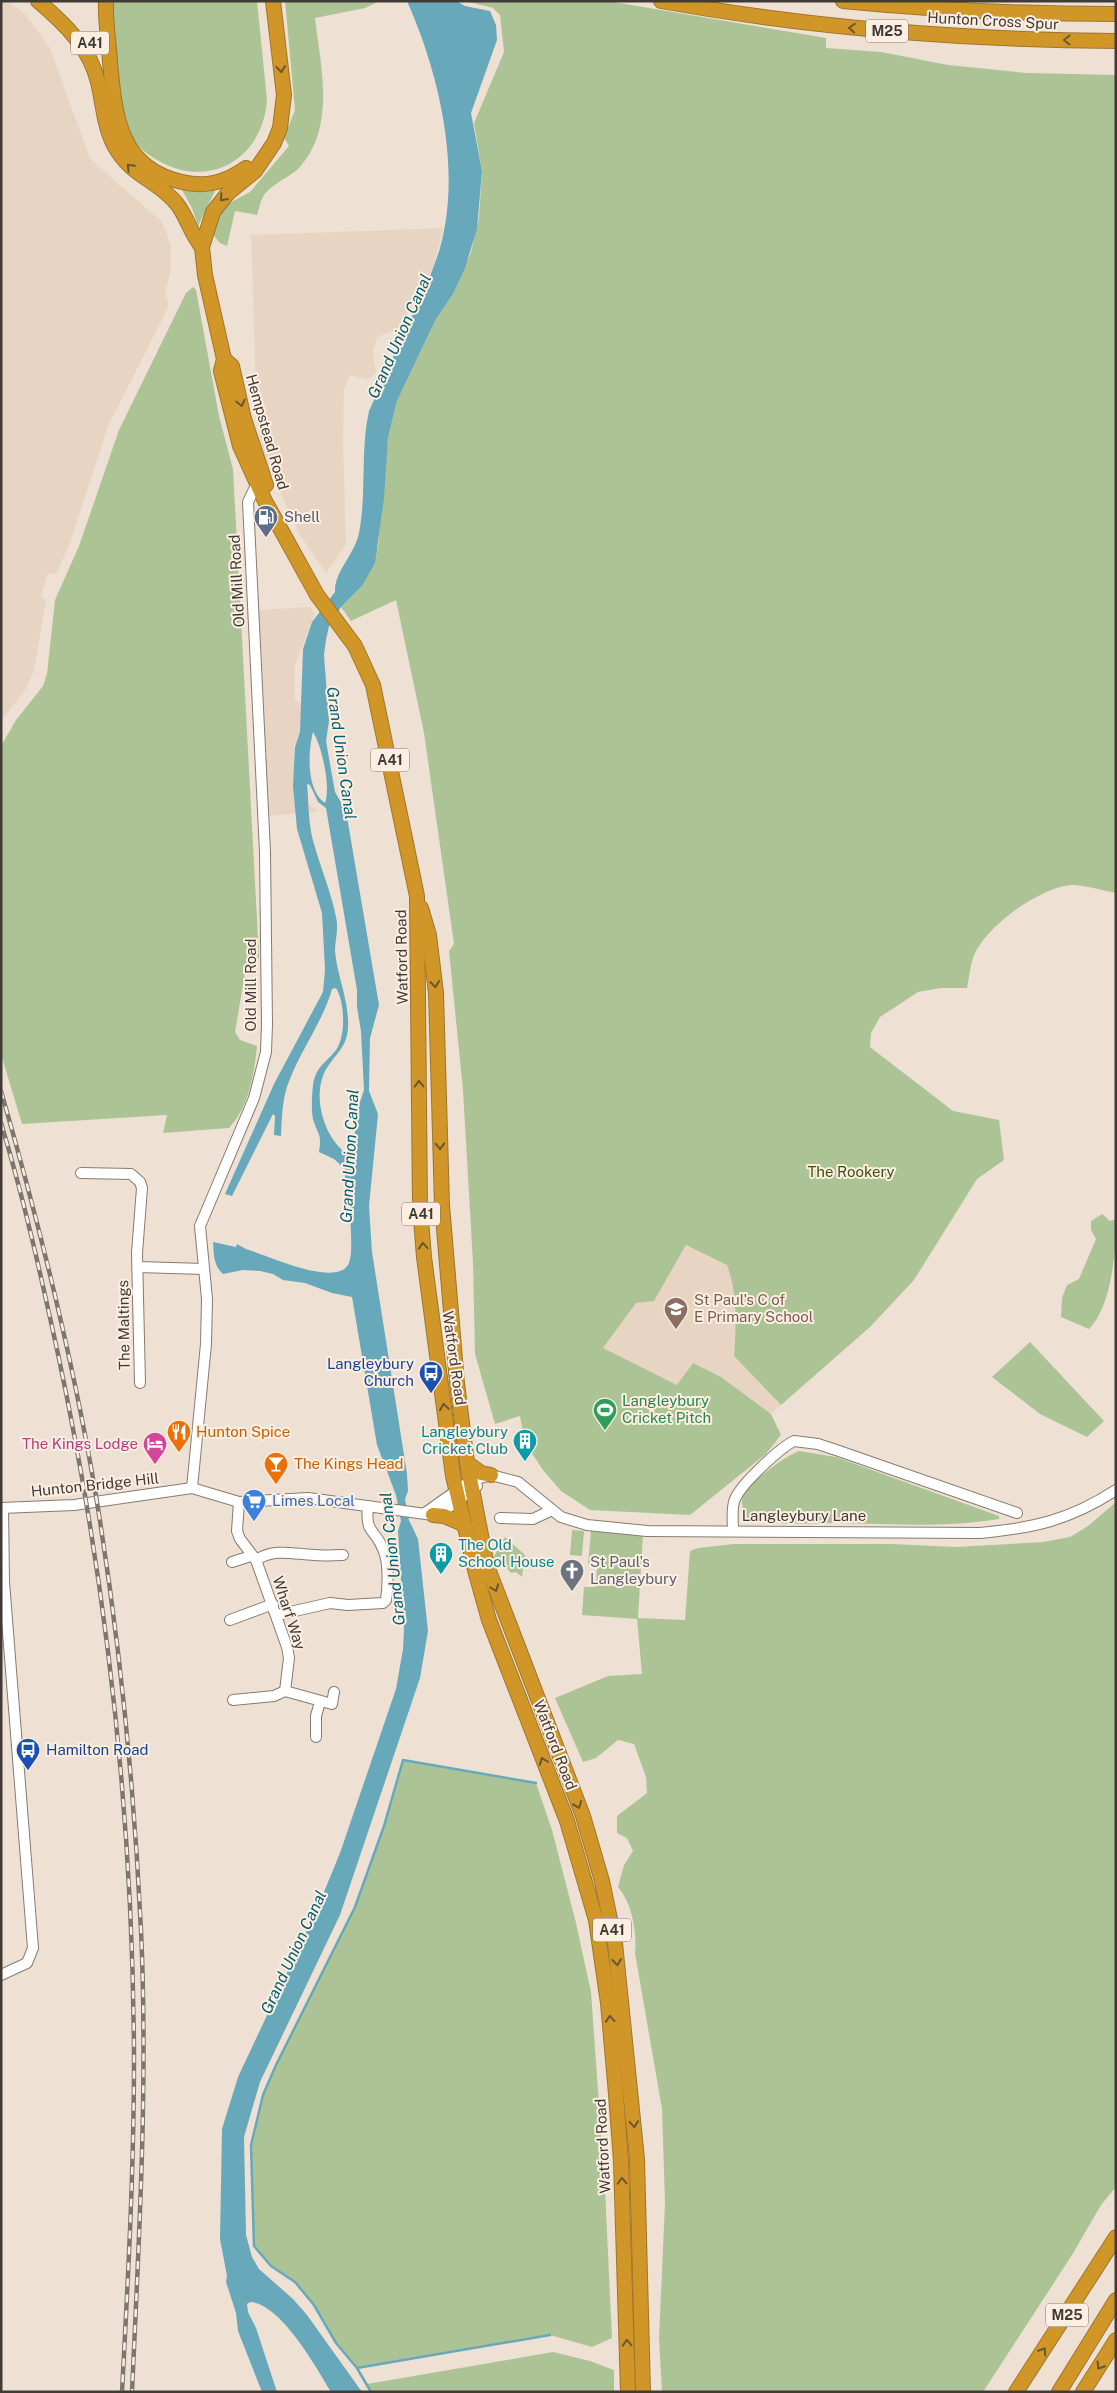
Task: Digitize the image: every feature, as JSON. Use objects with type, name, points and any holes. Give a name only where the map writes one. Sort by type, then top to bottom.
[{"type":"highway","points":[[38,1],[67,27],[91,62],[98,81],[106,125],[120,154],[135,172],[166,194],[177,205],[196,235]]},
{"type":"highway","name":"A41","points":[[50,1],[78,26],[88,41],[113,96]]},
{"type":"highway","points":[[106,1],[113,96]]},
{"type":"highway","name":"Hempstead Road","points":[[196,235],[208,222],[216,207],[228,193],[255,171],[268,153],[280,128],[284,95],[273,1]]},
{"type":"highway","name":"Hunton Cross Spur","points":[[661,1],[807,24],[897,32],[982,38],[1116,41]]},
{"type":"highway","name":"Hunton Cross Spur","points":[[843,1],[906,8],[1036,14],[1116,14]]},
{"type":"highway","name":"Hempstead Road","points":[[113,96],[122,136],[129,148],[168,185],[188,210],[196,235],[224,359],[221,371],[240,446],[260,478]]},
{"type":"highway","points":[[151,169],[175,181],[190,184],[208,184],[233,177],[268,153]]},
{"type":"highway","name":"Watford Road","points":[[260,478],[274,517],[317,595],[364,661],[373,685],[417,896],[429,935],[436,994],[442,1205],[456,1383],[466,1463],[486,1566],[583,1816],[602,1881],[615,1943],[637,2159],[643,2392]]},
{"type":"highway","name":"Watford Road","points":[[417,896],[420,1207],[424,1257],[457,1495],[489,1620],[567,1821],[596,1920],[607,1994],[618,2113],[628,2392]]},
{"type":"highway","points":[[466,1463],[481,1473],[494,1476]]},
{"type":"highway","points":[[424,1513],[444,1516],[464,1524]]},
{"type":"highway","name":"M25","points":[[1016,2392],[1116,2237]]},
{"type":"highway","name":"M25","points":[[1059,2392],[1116,2300]]},
{"type":"highway","points":[[1084,2392],[1116,2340]]},
{"type":"street","name":"Old Mill Road","points":[[192,1488],[206,1344],[207,1299],[200,1226],[247,1119],[266,1052],[265,852],[248,502],[260,478]]},
{"type":"street","name":"The Maltings","points":[[81,1173],[125,1172],[136,1177],[140,1182],[142,1201],[138,1266],[140,1383]]},
{"type":"street","name":"The Maltings","points":[[138,1266],[204,1269]]},
{"type":"street","points":[[732,1531],[734,1499],[770,1460],[794,1441],[818,1444],[1017,1513]]},
{"type":"street","points":[[192,1488],[239,1502],[308,1498],[424,1513],[444,1511],[457,1495],[471,1485],[494,1476]]},
{"type":"street","name":"Langleybury Lane","points":[[494,1476],[518,1482],[550,1511],[561,1517],[587,1525],[647,1531],[980,1533],[1017,1530],[1046,1523],[1080,1511],[1116,1490]]},
{"type":"street","name":"Hunton Bridge Hill","points":[[2,1508],[74,1505],[192,1488]]},
{"type":"street","name":"Wharf Way","points":[[239,1502],[237,1531],[253,1558],[273,1604],[289,1658],[285,1691]]},
{"type":"street","points":[[277,1615],[330,1603],[359,1605],[383,1603],[386,1600],[384,1551],[368,1525],[368,1506]]},
{"type":"street","points":[[1,1975],[26,1963],[33,1948],[4,1582],[2,1508]]},
{"type":"street","points":[[500,1518],[533,1518],[550,1511]]},
{"type":"street","points":[[232,1562],[267,1553],[294,1552],[314,1555],[343,1555]]},
{"type":"street","points":[[230,1620],[273,1604]]},
{"type":"street","points":[[233,1700],[274,1696],[285,1691],[332,1704],[334,1692]]},
{"type":"street","points":[[316,1737],[316,1716],[320,1702]]},
{"type":"shaded area","points":[[1,1],[8,1],[25,14],[50,48],[90,159],[162,222],[171,245],[171,269],[165,293],[169,306],[108,426],[71,540],[57,573],[47,575],[41,596],[46,601],[34,671],[24,692],[1,721]]},
{"type":"shaded area","points":[[443,228],[433,269],[400,328],[377,337],[373,351],[376,373],[368,380],[350,375],[344,390],[343,441],[346,545],[326,573],[300,535],[266,462],[262,447],[257,420],[251,235]]},
{"type":"shaded area","points":[[310,607],[315,614],[295,665],[295,700],[302,705],[300,733],[294,746],[298,798],[319,811],[268,816],[259,610]]},
{"type":"shaded area","name":"St Paul's C of E Primary School","points":[[686,1245],[727,1265],[735,1284],[734,1356],[781,1405],[771,1414],[721,1377],[692,1363],[678,1385],[603,1348],[636,1303],[654,1301]]},
{"type":"green space","points":[[113,1],[257,1],[267,100],[263,120],[256,138],[245,152],[231,163],[215,170],[197,172],[178,169],[159,161],[146,153],[135,142],[129,133],[120,104],[116,69]]},
{"type":"green space","points":[[285,1],[380,1],[365,8],[315,18],[323,96],[322,116],[318,134],[311,152],[299,168],[274,185],[266,193],[261,201],[257,215],[235,211],[227,246],[220,243],[211,232],[224,206],[250,192],[289,146],[284,138],[295,110]]},
{"type":"green space","name":"The Rookery","points":[[465,1],[608,1],[826,38],[826,48],[881,52],[948,65],[1027,73],[1116,75],[1116,893],[1074,885],[1046,892],[1015,910],[988,934],[973,958],[967,988],[941,988],[918,992],[880,1017],[871,1033],[870,1047],[953,1111],[999,1120],[1004,1160],[977,1179],[914,1280],[870,1327],[781,1405],[734,1356],[735,1299],[727,1265],[686,1245],[654,1301],[636,1303],[603,1348],[677,1385],[693,1363],[721,1377],[771,1414],[781,1435],[766,1454],[690,1515],[590,1510],[561,1491],[543,1470],[525,1443],[520,1416],[495,1424],[475,1354],[473,1263],[463,1090],[449,951],[454,944],[424,733],[396,600],[351,621],[341,607],[362,586],[378,546],[388,438],[397,401],[435,321],[453,294],[471,252],[479,217],[482,171],[474,123],[504,52],[500,15],[493,8]]},
{"type":"green space","points":[[182,190],[215,191],[198,226],[192,208]]},
{"type":"green space","points":[[193,287],[196,290],[219,416],[233,469],[259,957],[255,966],[245,973],[235,1032],[240,1040],[257,1046],[252,1079],[246,1100],[236,1120],[229,1128],[163,1133],[167,1115],[22,1124],[1,1054],[1,746],[16,720],[43,686],[47,674],[55,600],[79,546],[119,430],[186,293]]},
{"type":"green space","points":[[1102,1214],[1110,1221],[1116,1219],[1114,1261],[1108,1292],[1103,1306],[1097,1319],[1089,1329],[1061,1317],[1062,1298],[1067,1285],[1079,1279],[1096,1239],[1091,1230],[1091,1221]]},
{"type":"green space","points":[[1030,1342],[1104,1421],[1087,1437],[1040,1414],[992,1377]]},
{"type":"green space","points":[[799,1451],[836,1457],[999,1516],[999,1519],[959,1524],[919,1525],[805,1524],[758,1521],[747,1518],[742,1504],[744,1493],[766,1472],[785,1458]]},
{"type":"green space","points":[[1116,1502],[1116,2187],[1101,2205],[1072,2255],[983,2392],[662,2392],[659,2338],[665,2203],[662,2109],[635,1953],[633,1918],[627,1901],[618,1887],[624,1865],[633,1851],[627,1838],[617,1833],[617,1816],[647,1793],[646,1777],[634,1744],[618,1740],[596,1758],[583,1762],[555,1698],[608,1676],[642,1674],[637,1619],[582,1615],[584,1587],[596,1587],[597,1564],[588,1564],[591,1531],[643,1534],[638,1618],[685,1620],[690,1551],[698,1548],[734,1544],[892,1544],[957,1547],[1043,1542],[1070,1537],[1088,1526]]},
{"type":"green space","points":[[572,1530],[584,1531],[582,1556],[570,1555]]},
{"type":"green space","points":[[505,1537],[525,1555],[522,1577],[516,1572],[511,1573],[505,1566],[496,1568],[493,1558]]},
{"type":"green space","points":[[403,1760],[536,1783],[552,1830],[576,1923],[591,1992],[605,2189],[612,2338],[592,2347],[550,2335],[357,2368],[336,2343],[322,2316],[295,2282],[271,2266],[254,2246],[251,2145],[263,2095],[276,2065],[355,1907],[384,1826]]},
{"type":"green space","points":[[553,2352],[590,2361],[614,2370],[614,2392],[371,2392],[367,2384]]},
{"type":"water","name":"Grand Union Canal","points":[[407,1],[456,1],[465,6],[490,11],[496,25],[497,40],[471,113],[482,171],[477,229],[465,268],[453,294],[435,321],[397,401],[388,438],[384,498],[375,563],[362,586],[341,607],[329,626],[324,655],[329,721],[326,741],[335,792],[346,811],[379,1005],[370,1038],[369,1091],[378,1114],[369,1206],[372,1252],[407,1474],[408,1491],[405,1499],[409,1520],[418,1539],[428,1631],[420,1678],[340,1915],[260,2082],[244,2137],[246,2235],[252,2257],[259,2269],[293,2299],[307,2315],[362,2392],[331,2392],[307,2353],[285,2325],[274,2313],[262,2305],[250,2302],[247,2304],[248,2312],[256,2328],[277,2392],[262,2392],[238,2331],[236,2313],[226,2282],[227,2276],[220,2239],[222,2129],[238,2077],[317,1909],[340,1853],[396,1689],[403,1649],[404,1630],[398,1531],[401,1521],[396,1495],[377,1445],[352,1297],[332,1293],[305,1283],[283,1280],[273,1274],[260,1271],[243,1270],[223,1274],[216,1263],[213,1242],[236,1247],[237,1244],[285,1263],[317,1272],[331,1273],[342,1270],[349,1263],[351,1240],[349,1194],[345,1185],[345,1169],[334,1159],[319,1152],[320,1138],[312,1111],[313,1085],[316,1073],[336,1050],[343,1028],[343,1010],[336,988],[332,989],[323,1012],[287,1086],[281,1136],[274,1135],[275,1116],[273,1114],[232,1196],[225,1194],[274,1084],[323,992],[325,970],[322,913],[297,829],[293,786],[295,747],[300,732],[303,649],[312,622],[335,592],[341,570],[357,541],[363,502],[365,441],[369,411],[432,270],[440,248],[446,218],[449,186],[444,122],[429,59]],"holes":[[[313,732],[320,747],[325,767],[327,787],[325,803],[314,789],[310,770],[310,750]],[[307,784],[310,785],[318,802],[326,808],[357,990],[364,1090],[356,1114],[354,1150],[350,1156],[335,1142],[324,1122],[321,1111],[320,1089],[322,1079],[345,1042],[348,1016],[335,951],[337,922],[312,837]]]},
{"type":"waterway","points":[[371,2392],[357,2368],[336,2343],[314,2305],[295,2282],[271,2266],[254,2246],[251,2145],[263,2095],[276,2065],[355,1907],[384,1826],[403,1760],[536,1783]]},
{"type":"waterway","points":[[357,2368],[550,2335]]},
{"type":"railway","points":[[1,1091],[41,1240],[65,1339],[86,1440],[104,1545],[130,1764],[141,1930],[144,2046],[142,2161],[132,2392]]},
{"type":"railway","points":[[1,1123],[39,1267],[75,1441],[90,1528],[114,1704],[129,1880],[134,2057],[132,2183],[122,2392]]},
{"type":"place","name":"Shell","points":[[266,538]]},
{"type":"place","name":"St Paul's C of E Primary School","points":[[676,1330]]},
{"type":"place","name":"Langleybury Church","points":[[431,1394]]},
{"type":"place","name":"Langleybury Cricket Pitch","points":[[605,1431]]},
{"type":"place","name":"Hunton Spice","points":[[179,1453]]},
{"type":"place","name":"Langleybury Cricket Club","points":[[525,1462]]},
{"type":"place","name":"The Kings Lodge","points":[[155,1465]]},
{"type":"place","name":"The Kings Head","points":[[276,1485]]},
{"type":"place","name":"Limes Local","points":[[254,1522]]},
{"type":"place","name":"The Old School House","points":[[441,1575]]},
{"type":"place","name":"St Paul's Langleybury","points":[[572,1592]]},
{"type":"place","name":"Hamilton Road","points":[[28,1771]]}]
